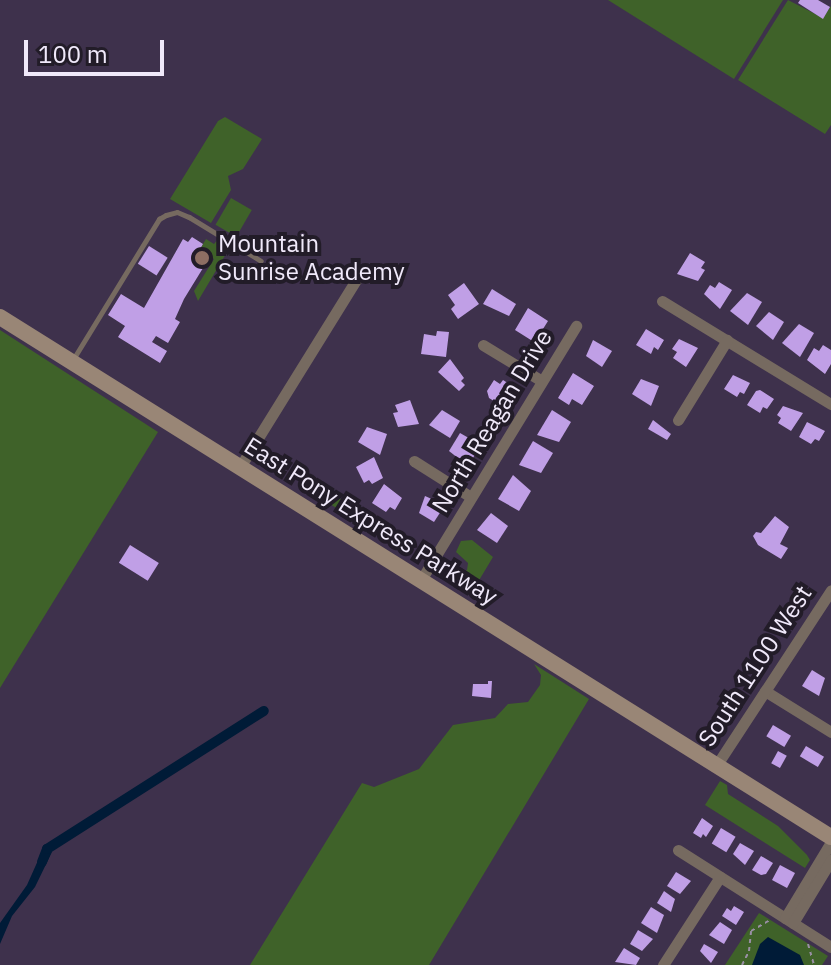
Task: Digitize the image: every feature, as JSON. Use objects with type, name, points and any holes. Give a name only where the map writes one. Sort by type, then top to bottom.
[{"type":"street","points":[[240,467],[362,270]]},
{"type":"street","points":[[662,301],[831,404]]},
{"type":"street","name":"East Pony Express Parkway","points":[[0,317],[831,839]]},
{"type":"street","name":"North Reagan Drive","points":[[421,580],[576,326]]},
{"type":"street","points":[[678,420],[727,340]]},
{"type":"street","points":[[483,345],[542,381]]},
{"type":"street","points":[[414,461],[471,497]]},
{"type":"street","name":"South 1100 West","points":[[716,766],[831,590]]},
{"type":"street","points":[[765,691],[831,732]]},
{"type":"street","points":[[789,921],[831,839]]},
{"type":"street","points":[[678,850],[831,947]]},
{"type":"street","points":[[789,921],[831,860]]},
{"type":"street","points":[[663,965],[720,877]]},
{"type":"lane","points":[[71,362],[159,219],[166,215],[177,212],[189,217],[261,261]]},
{"type":"path","points":[[742,965],[749,951],[751,931],[770,919]]},
{"type":"path","points":[[808,943],[814,965]]},
{"type":"green space","points":[[608,0],[783,0],[734,79]]},
{"type":"green space","points":[[788,0],[823,18],[831,6],[831,125],[825,134],[738,80]]},
{"type":"green space","points":[[225,117],[262,139],[243,169],[228,176],[231,190],[211,223],[170,199],[218,121]]},
{"type":"green space","points":[[231,198],[252,210],[236,237],[216,225]]},
{"type":"green space","points":[[206,239],[214,244],[218,239],[230,247],[198,301],[194,291],[214,259],[200,249]]},
{"type":"green space","points":[[0,330],[158,432],[0,688]]},
{"type":"green space","points":[[320,486],[360,511],[355,519],[315,494]]},
{"type":"green space","points":[[472,540],[493,557],[475,587],[468,589],[457,583],[457,576],[467,570],[468,563],[456,552],[461,541]]},
{"type":"green space","points":[[534,664],[589,699],[429,965],[250,965],[362,783],[374,787],[419,769],[453,725],[495,718],[508,704],[528,702],[540,685],[541,675]]},
{"type":"green space","points":[[720,781],[727,785],[728,794],[778,826],[807,855],[810,860],[805,868],[705,805]]},
{"type":"green space","points":[[759,913],[828,956],[822,965],[725,965]]},
{"type":"water","points":[[44,847],[52,852],[35,887],[12,916],[0,944],[0,923],[27,885]]},
{"type":"water","points":[[768,937],[800,955],[804,965],[752,965],[760,944]]},
{"type":"building","points":[[800,0],[818,0],[830,7],[823,19],[798,3]]},
{"type":"building","points":[[192,237],[203,244],[200,249],[211,255],[184,299],[175,319],[180,322],[168,343],[156,336],[152,342],[167,351],[160,363],[118,337],[125,326],[108,315],[121,294],[144,308],[183,239],[188,242]]},
{"type":"building","points":[[149,246],[168,258],[157,275],[138,264]]},
{"type":"building","points":[[690,253],[705,262],[701,268],[705,270],[698,281],[677,274]]},
{"type":"building","points":[[719,282],[732,290],[720,309],[704,294],[710,285],[715,288]]},
{"type":"building","points":[[464,283],[479,304],[458,319],[451,309],[455,305],[448,295]]},
{"type":"building","points":[[492,289],[516,304],[509,316],[483,304]]},
{"type":"building","points":[[747,293],[762,302],[748,325],[730,311]]},
{"type":"building","points":[[528,308],[548,321],[543,329],[548,337],[542,347],[515,330]]},
{"type":"building","points":[[769,312],[784,322],[773,340],[756,326]]},
{"type":"building","points":[[799,324],[814,333],[800,357],[782,343]]},
{"type":"building","points":[[646,329],[664,340],[658,350],[654,347],[651,354],[636,345]]},
{"type":"building","points":[[437,331],[449,332],[446,357],[421,354],[424,334],[436,336]]},
{"type":"building","points":[[679,339],[698,348],[686,367],[673,358],[677,352],[672,349]]},
{"type":"building","points":[[593,340],[612,351],[602,367],[586,356]]},
{"type":"building","points":[[823,345],[831,350],[831,364],[825,374],[807,360],[814,348],[819,351]]},
{"type":"building","points":[[450,359],[464,378],[461,381],[465,385],[459,391],[438,372]]},
{"type":"building","points":[[573,373],[594,386],[582,405],[572,399],[569,405],[558,398]]},
{"type":"building","points":[[733,375],[750,383],[744,394],[740,392],[737,397],[724,389]]},
{"type":"building","points":[[641,379],[659,386],[651,406],[632,394]]},
{"type":"building","points":[[494,380],[500,384],[503,380],[514,387],[502,406],[489,398],[487,391]]},
{"type":"building","points":[[760,390],[774,399],[760,413],[747,405]]},
{"type":"building","points":[[410,400],[419,424],[398,427],[393,413],[398,412],[395,405]]},
{"type":"building","points":[[783,406],[803,413],[791,431],[778,423],[781,418],[777,415]]},
{"type":"building","points":[[442,410],[460,421],[450,438],[429,425]]},
{"type":"building","points":[[552,410],[571,422],[559,442],[537,435]]},
{"type":"building","points":[[653,420],[671,434],[667,440],[648,429]]},
{"type":"building","points":[[807,422],[825,431],[819,441],[815,439],[811,444],[799,437]]},
{"type":"building","points":[[367,427],[387,434],[380,455],[358,442]]},
{"type":"building","points":[[460,433],[481,445],[468,466],[449,451]]},
{"type":"building","points":[[533,441],[553,453],[541,473],[519,465]]},
{"type":"building","points":[[374,457],[383,478],[372,484],[369,480],[364,483],[356,467]]},
{"type":"building","points":[[513,475],[531,491],[519,511],[498,499]]},
{"type":"building","points":[[384,484],[402,498],[395,510],[390,507],[386,512],[372,503]]},
{"type":"building","points":[[425,496],[445,505],[434,522],[419,513]]},
{"type":"building","points":[[491,513],[508,526],[497,543],[477,530]]},
{"type":"building","points":[[775,516],[789,527],[780,544],[788,548],[781,559],[758,545],[753,536],[756,532],[761,533]]},
{"type":"building","points":[[130,545],[159,563],[148,581],[119,563]]},
{"type":"building","points":[[812,670],[825,678],[819,696],[802,686]]},
{"type":"building","points":[[492,681],[491,698],[472,696],[473,684],[488,684]]},
{"type":"building","points":[[773,725],[791,736],[784,747],[766,736]]},
{"type":"building","points":[[806,746],[824,757],[818,767],[800,756]]},
{"type":"building","points":[[778,751],[787,756],[780,768],[771,763]]},
{"type":"building","points":[[702,818],[713,826],[706,837],[703,834],[701,838],[693,833]]},
{"type":"building","points":[[721,828],[736,837],[726,852],[712,843]]},
{"type":"building","points":[[740,843],[754,851],[745,865],[733,854]]},
{"type":"building","points":[[761,856],[773,863],[766,874],[761,875],[752,870]]},
{"type":"building","points":[[780,865],[795,873],[787,888],[772,880]]},
{"type":"building","points":[[676,872],[691,881],[680,894],[667,886]]},
{"type":"building","points":[[664,891],[675,899],[671,912],[657,903]]},
{"type":"building","points":[[734,906],[744,912],[736,925],[722,916],[727,908],[731,911]]},
{"type":"building","points":[[651,907],[664,915],[657,933],[641,923]]},
{"type":"building","points":[[720,922],[732,930],[724,944],[709,935]]},
{"type":"building","points":[[638,930],[653,939],[642,951],[630,944]]},
{"type":"building","points":[[704,944],[718,952],[711,963],[700,951]]},
{"type":"building","points":[[624,948],[640,958],[636,965],[615,962]]},
{"type":"waterway","points":[[42,862],[47,849],[264,711]]},
{"type":"place","name":"Mountain Sunrise Academy","points":[[202,258]]}]
